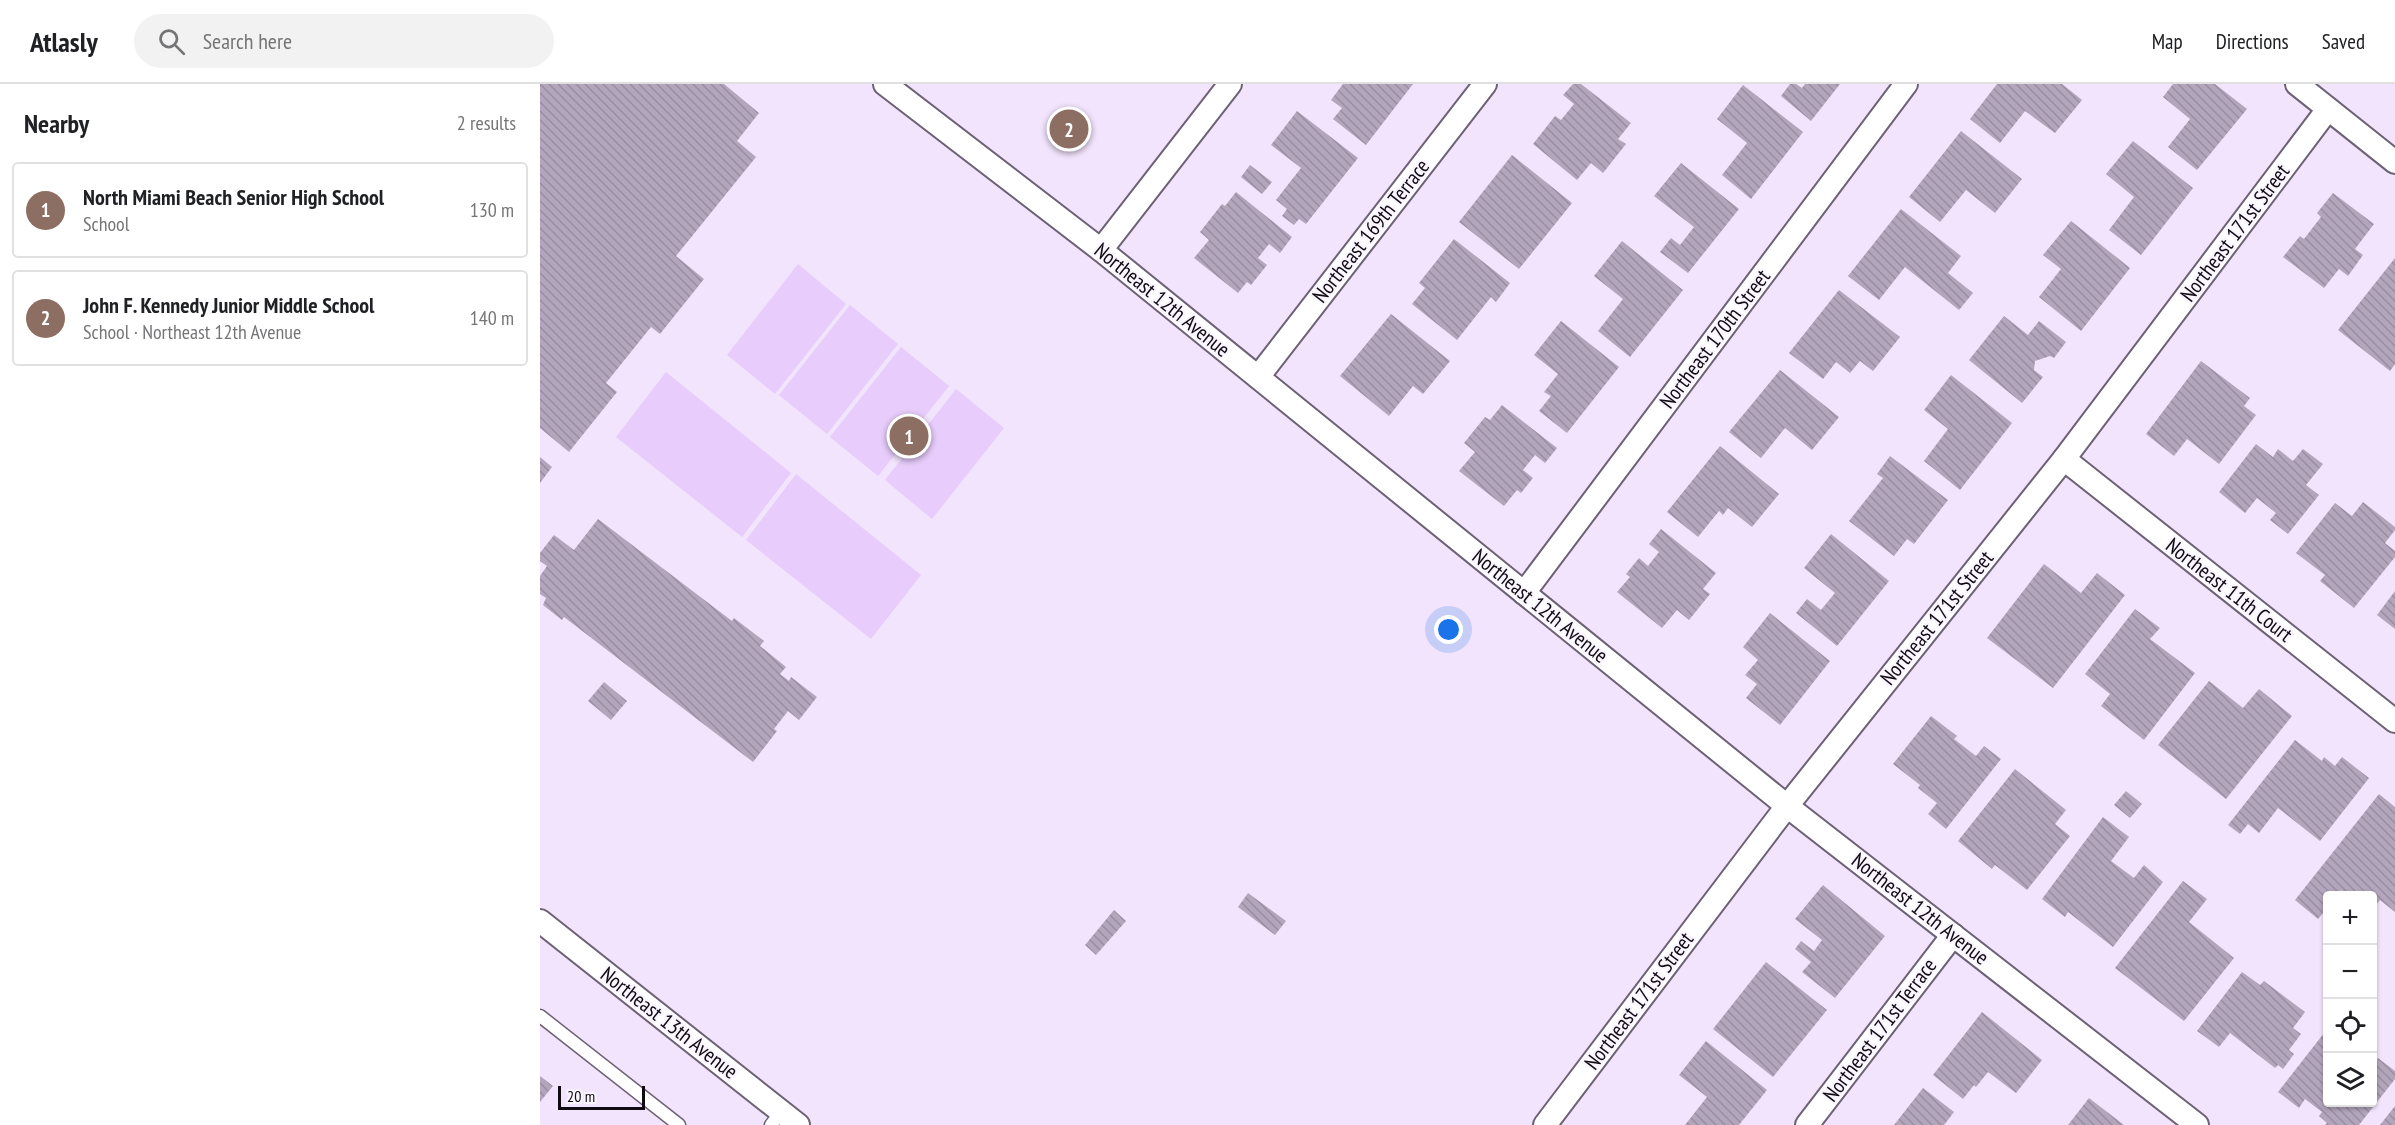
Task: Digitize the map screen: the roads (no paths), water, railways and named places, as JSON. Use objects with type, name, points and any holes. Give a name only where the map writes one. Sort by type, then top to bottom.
[{"type":"street","name":"Northeast 12th Avenue","points":[[885,84],[1101,250],[1787,806],[2197,1125]]},
{"type":"street","points":[[1101,250],[1230,84]]},
{"type":"street","name":"Northeast 169th Terrace","points":[[1258,377],[1485,84]]},
{"type":"street","name":"Northeast 170th Street","points":[[1524,593],[1906,84]]},
{"type":"street","points":[[2297,84],[2395,162]]},
{"type":"street","name":"Northeast 171st Street","points":[[1545,1125],[1787,806],[2064,459],[2328,109]]},
{"type":"street","name":"Northeast 11th Court","points":[[2064,459],[2395,721]]},
{"type":"street","name":"Northeast 13th Avenue","points":[[540,921],[784,1121]]},
{"type":"street","name":"Northeast 171st Terrace","points":[[1807,1125],[1953,935]]},
{"type":"lane","points":[[540,1016],[680,1125]]},
{"type":"place","name":"John F. Kennedy Junior Middle School","points":[[1069,129]]},
{"type":"place","name":"North Miami Beach Senior High School","points":[[909,436]]}]
